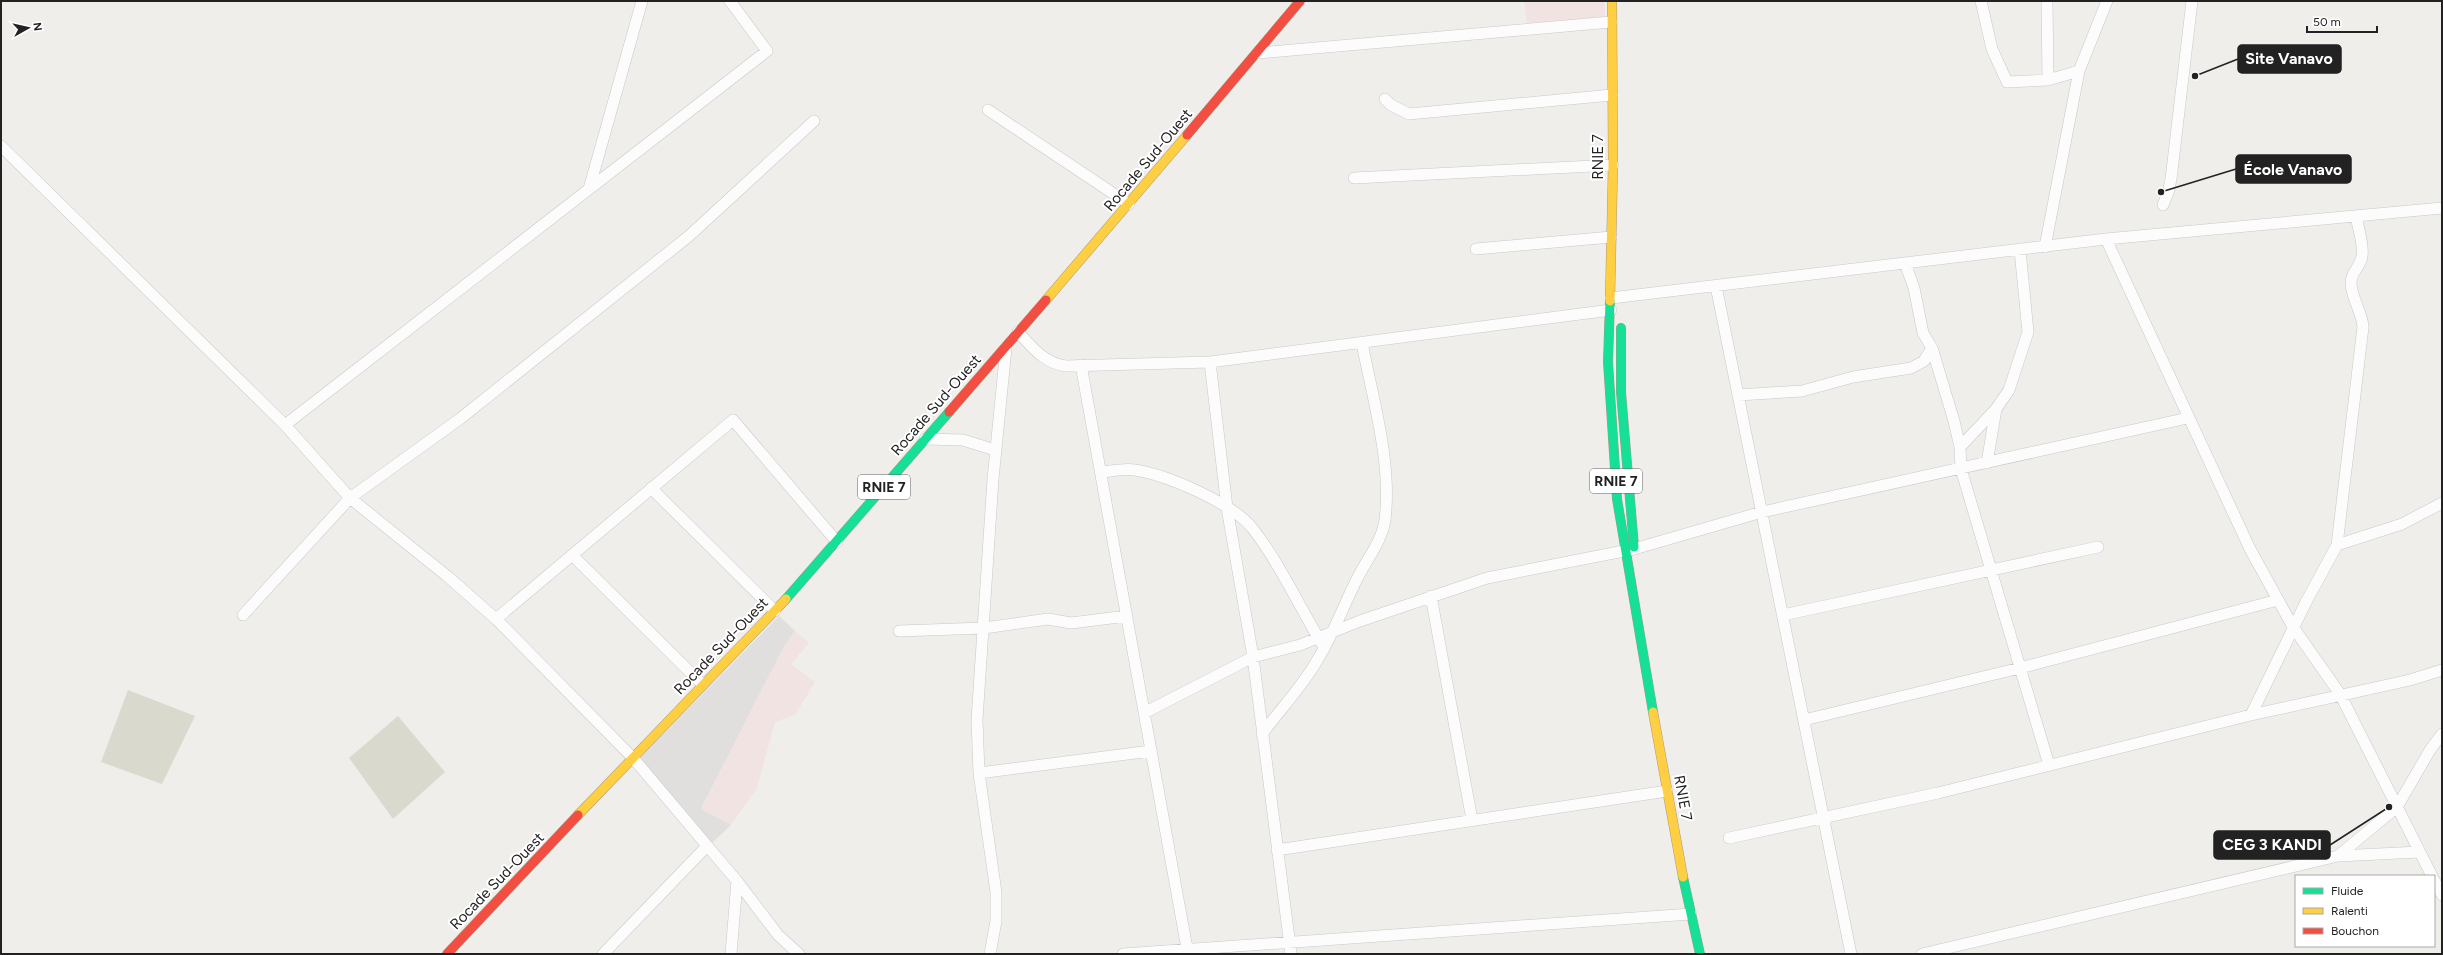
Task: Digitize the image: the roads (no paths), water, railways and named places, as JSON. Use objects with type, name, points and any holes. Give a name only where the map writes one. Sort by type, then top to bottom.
[{"type":"main road","name":"Rocade Sud-Ouest","points":[[447,954],[702,684],[774,611],[837,542],[1129,204],[1258,53],[1300,1]]},
{"type":"main road","name":"RNIE 7","points":[[1612,1],[1613,165],[1611,237],[1617,295],[1630,550],[1667,791],[1700,954]]},
{"type":"main road","name":"RNIE 7","points":[[1620,273],[1619,78],[1622,1]]},
{"type":"main road","name":"RNIE 7","points":[[1617,315],[1608,362],[1617,499],[1630,550],[1688,846]]},
{"type":"street","points":[[589,189],[642,1]]},
{"type":"street","points":[[285,425],[767,51],[730,1]]},
{"type":"street","points":[[1981,1],[1992,49],[2006,82],[2048,80],[2079,71]]},
{"type":"street","points":[[2047,1],[2048,80]]},
{"type":"street","points":[[2045,247],[2079,71],[2108,1]]},
{"type":"street","points":[[2163,205],[2168,194],[2171,179],[2192,1]]},
{"type":"street","points":[[1258,53],[1612,22]]},
{"type":"street","points":[[1385,99],[1391,105],[1409,114],[1612,95]]},
{"type":"street","points":[[988,110],[1129,204]]},
{"type":"street","points":[[243,615],[350,498],[461,418],[689,236],[814,121]]},
{"type":"street","points":[[1,146],[285,425],[350,498],[447,576],[496,619],[633,758],[736,881],[778,935],[799,954]]},
{"type":"street","points":[[1354,178],[1613,165]]},
{"type":"street","points":[[1617,295],[1716,286],[2045,247],[2106,238],[2442,208]]},
{"type":"street","points":[[2251,715],[2293,627],[2336,545],[2363,327],[2362,318],[2353,296],[2351,281],[2354,271],[2362,258],[2356,216]]},
{"type":"street","points":[[1476,249],[1611,237]]},
{"type":"street","points":[[2106,238],[2145,318],[2188,418],[2250,549],[2293,627],[2340,694],[2431,875]]},
{"type":"street","points":[[1960,447],[1996,409],[2009,390],[2028,332],[2020,250]]},
{"type":"street","points":[[1905,263],[1914,288],[1924,333],[1932,348],[1960,447],[1961,469],[2049,765]]},
{"type":"street","points":[[1716,286],[1851,954]]},
{"type":"street","points":[[1018,332],[1044,359],[1060,366],[1210,362],[1362,343],[1617,315]]},
{"type":"street","points":[[1262,734],[1315,665],[1333,632],[1352,588],[1380,537],[1385,516],[1383,456],[1362,343]]},
{"type":"street","points":[[990,954],[996,921],[996,892],[979,773],[977,720],[996,450],[1006,346]]},
{"type":"street","points":[[1738,395],[1802,391],[1853,377],[1911,368],[1924,361],[1932,348]]},
{"type":"street","points":[[1210,362],[1227,508],[1253,657],[1291,954]]},
{"type":"street","points":[[1081,365],[1102,472],[1187,952]]},
{"type":"street","points":[[1987,463],[1996,409]]},
{"type":"street","points":[[1144,713],[1253,657],[1318,638],[1431,596],[1487,578],[1630,550],[1762,512],[2188,418]]},
{"type":"street","points":[[496,619],[733,420],[837,542]]},
{"type":"street","points":[[925,439],[963,440],[996,450]]},
{"type":"street","points":[[1102,472],[1134,469],[1146,472],[1193,489],[1227,508],[1252,529],[1274,560],[1324,648]]},
{"type":"street","points":[[651,488],[774,611]]},
{"type":"street","points":[[2336,545],[2402,524],[2442,503]]},
{"type":"street","points":[[1783,615],[2098,547]]},
{"type":"street","points":[[572,555],[702,684]]},
{"type":"street","points":[[1431,596],[1472,820]]},
{"type":"street","points":[[1804,720],[2020,668],[2278,600]]},
{"type":"street","points":[[899,631],[984,628],[1043,620],[1071,623],[1127,616]]},
{"type":"street","points":[[1729,838],[1938,793],[2251,715],[2340,694],[2410,680],[2442,670]]},
{"type":"street","points":[[2338,856],[2397,807],[2430,750],[2442,734]]},
{"type":"street","points":[[979,773],[1151,751]]},
{"type":"street","points":[[1277,850],[1667,791]]},
{"type":"street","points":[[603,954],[707,846]]},
{"type":"street","points":[[1922,954],[1959,950],[2338,856],[2419,852]]},
{"type":"street","points":[[731,954],[736,881]]},
{"type":"street","points":[[2435,882],[2442,895]]},
{"type":"street","points":[[1123,954],[1207,951],[1386,934],[1691,914]]},
{"type":"place","name":"Site Vanavo","points":[[2195,76]]},
{"type":"place","name":"École Vanavo","points":[[2161,192]]},
{"type":"place","name":"CEG 3 KANDI","points":[[2389,807]]}]
